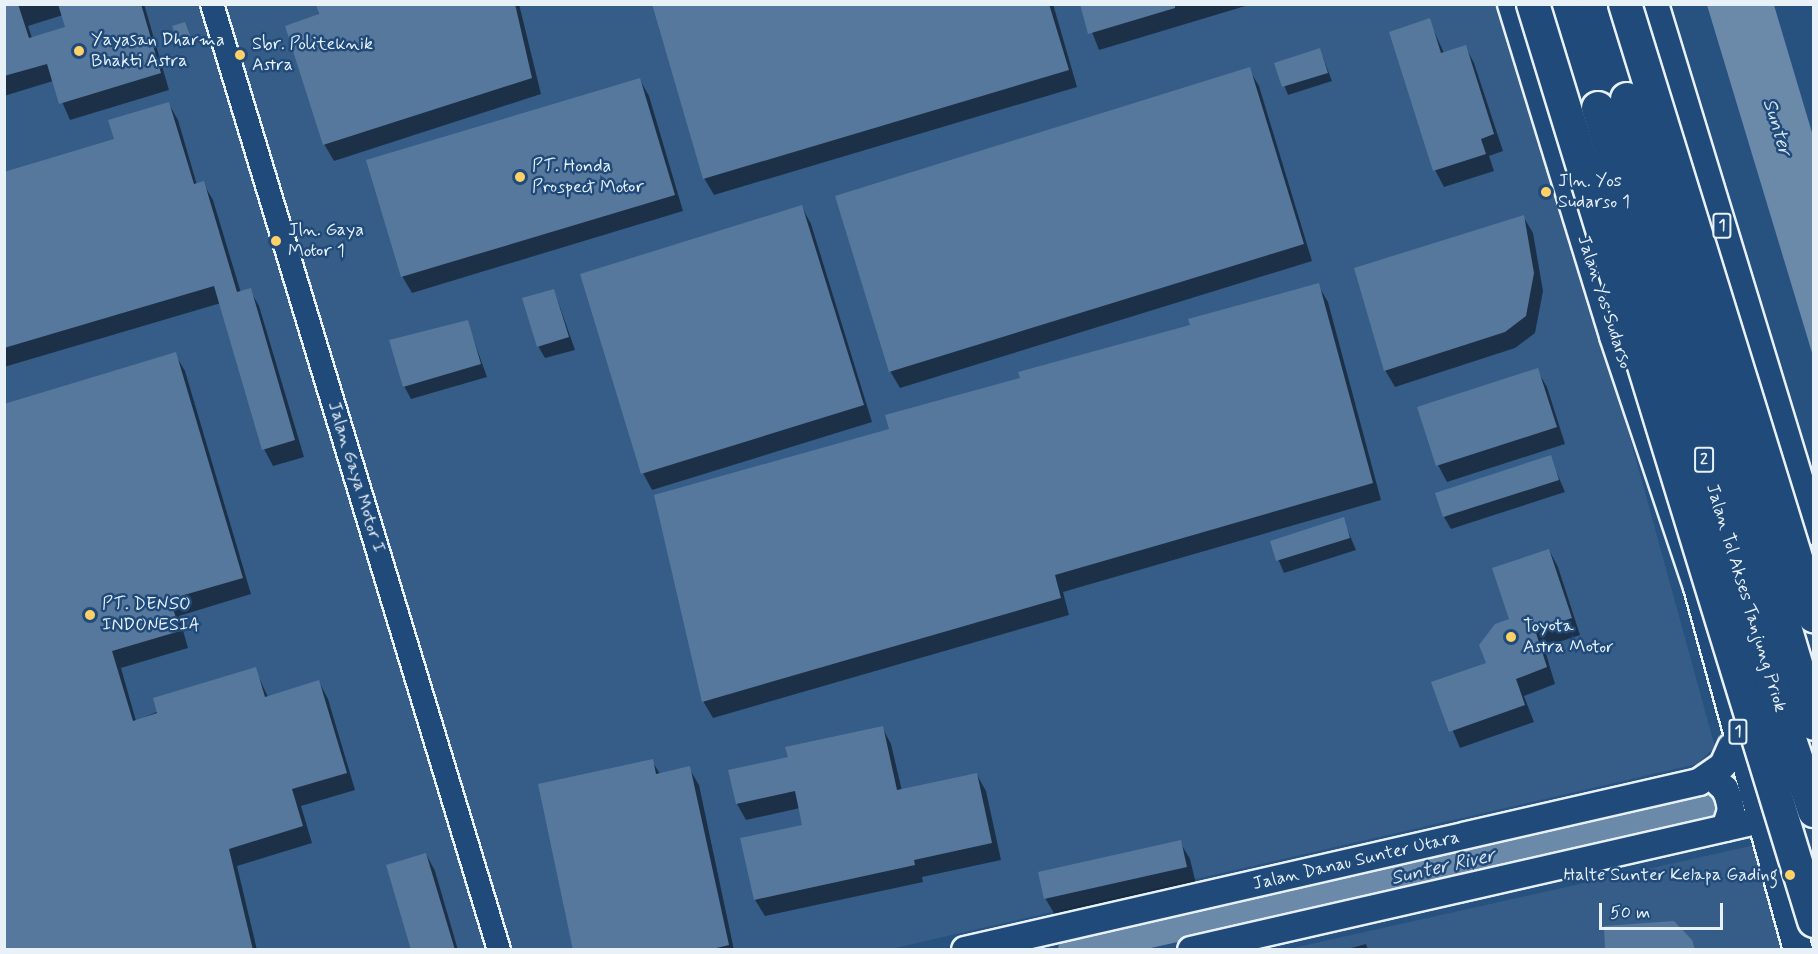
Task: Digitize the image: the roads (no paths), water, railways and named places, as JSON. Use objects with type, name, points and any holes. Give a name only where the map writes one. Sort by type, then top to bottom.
[{"type":"highway","name":"Jalan Yos Sudarso","points":[[1512,4],[1688,565],[1698,587],[1723,680],[1745,808]]},
{"type":"highway","points":[[1533,4],[1814,921]]},
{"type":"highway","name":"Jalan Tol Akses Tanjung Priok","points":[[1567,4],[1772,686],[1814,812]]},
{"type":"highway","name":"Jalan Tol Akses Tanjung Priok","points":[[1599,4],[1814,724]]},
{"type":"highway","points":[[1625,4],[1814,616],[1787,612],[1749,624],[1730,641],[1723,680]]},
{"type":"highway","name":"1","points":[[1654,4],[1814,530]]},
{"type":"highway","points":[[1671,506],[1694,532],[1720,536],[1746,531],[1769,517],[1785,496],[1792,471],[1790,448]]},
{"type":"highway","name":"Jalan Yos Sudarso","points":[[1688,565],[1691,590],[1745,808],[1798,950]]},
{"type":"main road","points":[[1731,747],[1723,765],[1711,776],[1745,808]]},
{"type":"main road","name":"Jalan Danau Sunter Utara","points":[[965,950],[1589,808],[1711,776]]},
{"type":"main road","points":[[1191,950],[1745,808]]},
{"type":"street","name":"Jalan Gaya Motor I","points":[[212,4],[500,950]]},
{"type":"water","name":"Sunter","points":[[1707,5],[1774,5],[1813,136],[1813,356]]},
{"type":"waterway","name":"Sunter River","points":[[1073,950],[1758,797]]},
{"type":"place","name":"Yayasan Dharma Bhakti Astra","points":[[79,51]]},
{"type":"place","name":"Sbr. Politeknik Astra","points":[[240,55]]},
{"type":"place","name":"PT. Honda Prospect Motor","points":[[520,177]]},
{"type":"place","name":"Jln. Yos Sudarso 1","points":[[1546,192]]},
{"type":"place","name":"Jln. Gaya Motor 1","points":[[276,241]]},
{"type":"place","name":"PT. DENSO INDONESIA","points":[[90,615]]},
{"type":"place","name":"Toyota Astra Motor","points":[[1511,637]]},
{"type":"place","name":"Halte Sunter Kelapa Gading","points":[[1790,875]]}]
